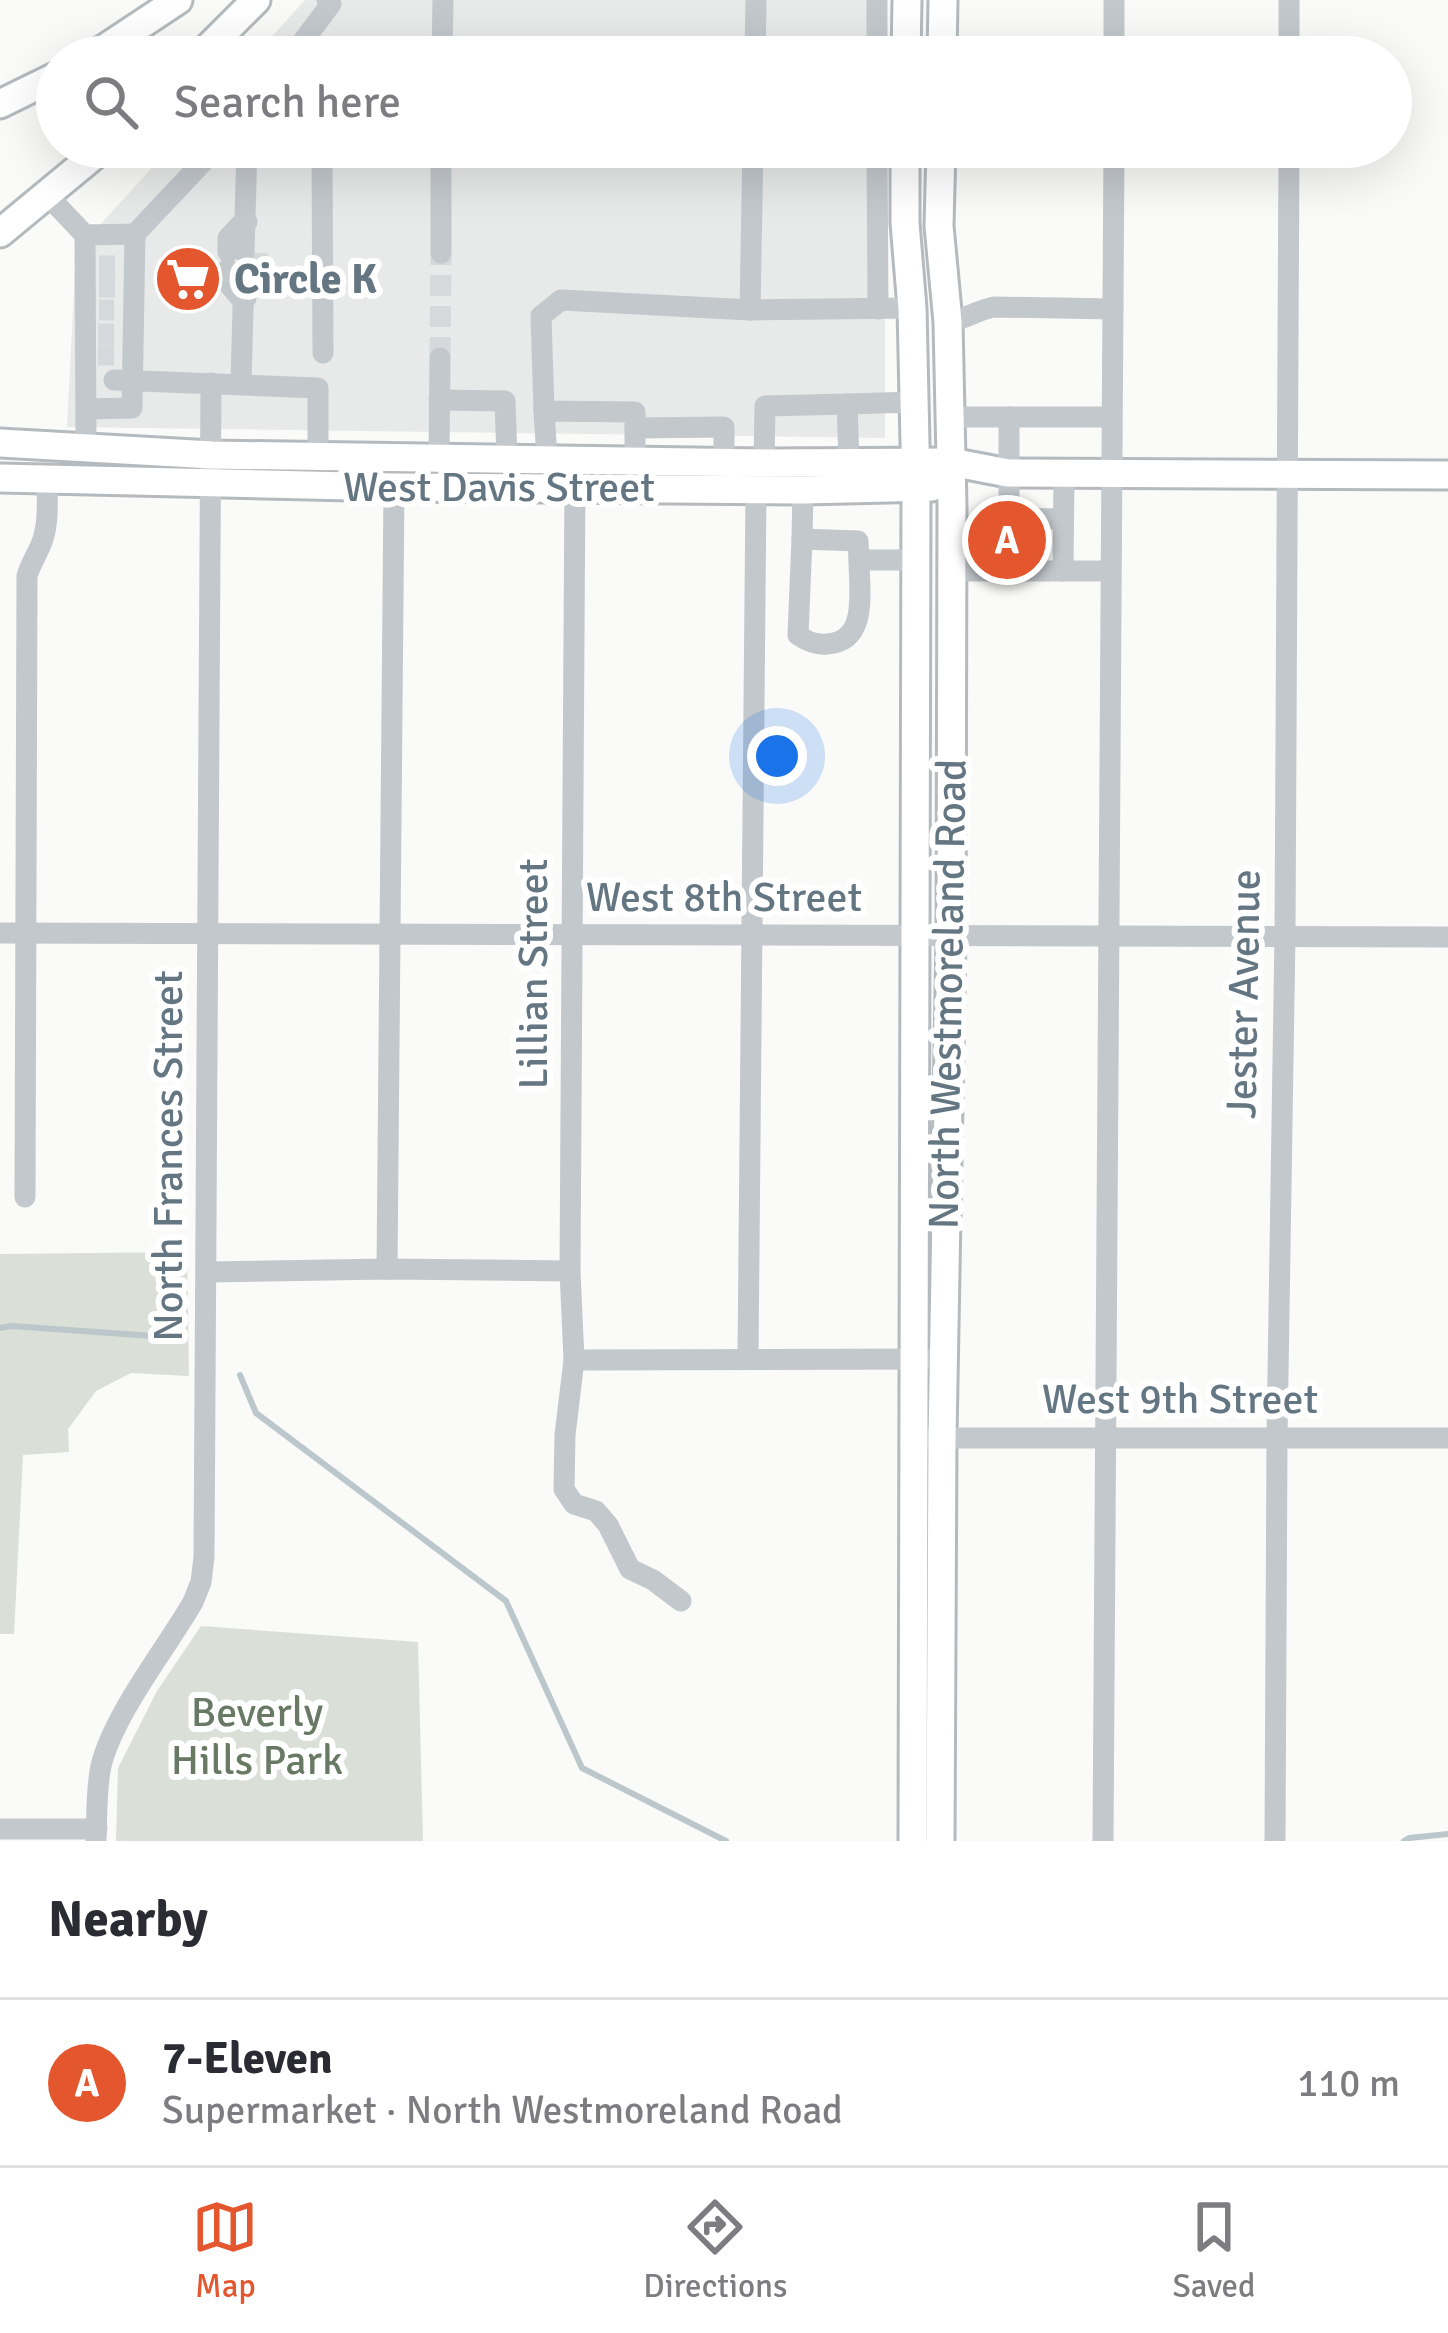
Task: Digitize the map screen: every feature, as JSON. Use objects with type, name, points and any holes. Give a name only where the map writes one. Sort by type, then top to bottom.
[{"type":"main road","points":[[124,36],[178,0]]},
{"type":"main road","points":[[220,36],[256,0]]},
{"type":"main road","points":[[906,36],[907,0]]},
{"type":"main road","points":[[942,36],[943,0]]},
{"type":"main road","points":[[0,104],[36,86]]},
{"type":"main road","points":[[0,233],[79,168]]},
{"type":"main road","name":"North Westmoreland Road","points":[[905,168],[916,475],[914,1841]]},
{"type":"main road","name":"North Westmoreland Road","points":[[940,168],[939,226],[952,475],[965,534],[965,571],[950,937],[940,1841]]},
{"type":"main road","points":[[912,308],[947,315]]},
{"type":"main road","name":"West Davis Street","points":[[0,443],[394,487],[635,460],[724,462],[803,490],[916,475],[1002,472],[1448,476]]},
{"type":"main road","name":"West Davis Street","points":[[0,478],[212,469],[318,457],[507,458],[566,468],[760,476],[849,463],[916,475]]},
{"type":"street","points":[[307,36],[331,4],[327,0]]},
{"type":"street","points":[[442,36],[443,0]]},
{"type":"street","points":[[755,36],[756,0]]},
{"type":"street","points":[[877,0],[877,36]]},
{"type":"street","points":[[1114,0],[1114,36]]},
{"type":"street","points":[[1289,0],[1289,36]]},
{"type":"street","points":[[312,29],[313,36]]},
{"type":"street","points":[[86,409],[132,408],[107,380],[108,310],[135,234],[197,168]]},
{"type":"street","points":[[241,384],[243,301],[228,283],[243,261],[246,168]]},
{"type":"street","points":[[322,168],[323,353]]},
{"type":"street","points":[[441,168],[441,253]]},
{"type":"street","points":[[753,168],[750,310],[912,308]]},
{"type":"street","points":[[877,168],[878,308]]},
{"type":"street","points":[[1102,1841],[1114,168]]},
{"type":"street","name":"Jester Avenue","points":[[1275,1841],[1288,168]]},
{"type":"street","points":[[47,195],[85,235],[108,310],[107,380],[86,409],[86,450]]},
{"type":"street","points":[[85,235],[135,234]]},
{"type":"street","name":"Lillian Street","points":[[681,1601],[630,1569],[608,1525],[596,1511],[574,1504],[564,1490],[574,1360],[566,468],[544,411],[541,316],[561,300],[750,310]]},
{"type":"street","points":[[947,315],[960,320],[994,307],[1113,309]]},
{"type":"street","points":[[439,458],[440,358]]},
{"type":"street","points":[[107,380],[318,388],[318,457]]},
{"type":"street","name":"North Frances Street","points":[[96,1835],[106,1749],[194,1602],[204,1557],[211,383]]},
{"type":"street","points":[[439,400],[505,401],[507,458]]},
{"type":"street","points":[[748,1357],[760,476],[765,406],[915,402]]},
{"type":"street","points":[[847,404],[849,463]]},
{"type":"street","points":[[544,411],[635,412],[635,460]]},
{"type":"street","points":[[950,417],[1110,418]]},
{"type":"street","points":[[1009,418],[1002,472],[1009,518]]},
{"type":"street","points":[[635,428],[724,427],[724,462]]},
{"type":"street","points":[[1063,571],[1064,474]]},
{"type":"street","points":[[25,1197],[27,576],[47,524],[47,479]]},
{"type":"street","points":[[387,1269],[394,487]]},
{"type":"street","points":[[802,539],[858,541],[859,611],[856,628],[846,640],[824,644],[807,642],[798,635],[803,490]]},
{"type":"street","points":[[965,534],[1009,518],[1063,518]]},
{"type":"street","points":[[859,560],[916,560]]},
{"type":"street","points":[[965,571],[1110,571]]},
{"type":"street","name":"West 8th Street","points":[[0,933],[1448,937]]},
{"type":"street","points":[[207,1272],[570,1271]]},
{"type":"street","points":[[574,1360],[944,1359]]},
{"type":"street","name":"West 9th Street","points":[[912,1438],[1448,1438]]},
{"type":"street","points":[[0,1829],[96,1835]]},
{"type":"shaded area","points":[[305,0],[884,0],[885,36],[272,36]]},
{"type":"shaded area","points":[[152,168],[885,168],[885,438],[67,427],[76,251]]},
{"type":"green space","points":[[187,1252],[189,1376],[131,1373],[96,1391],[68,1429],[69,1452],[23,1455],[14,1634],[0,1634],[0,1254]]},
{"type":"green space","name":"Beverly Hills Park","points":[[201,1626],[418,1642],[423,1841],[116,1841],[118,1768],[157,1691]]},
{"type":"waterway","points":[[0,1328],[167,1337]]},
{"type":"waterway","points":[[240,1375],[256,1413],[506,1601],[582,1768],[726,1841]]},
{"type":"waterway","points":[[1404,1841],[1448,1834]]},
{"type":"tunnel","points":[[257,270],[258,253]]},
{"type":"tunnel","points":[[440,358],[441,253]]},
{"type":"tunnel","points":[[99,266],[115,266]]},
{"type":"tunnel","points":[[99,287],[115,287]]},
{"type":"tunnel","points":[[99,310],[114,310]]},
{"type":"tunnel","points":[[98,334],[114,334]]},
{"type":"tunnel","points":[[98,355],[114,355]]},
{"type":"place","name":"Circle K","points":[[188,279]]},
{"type":"place","name":"7-Eleven","points":[[1007,540]]}]
